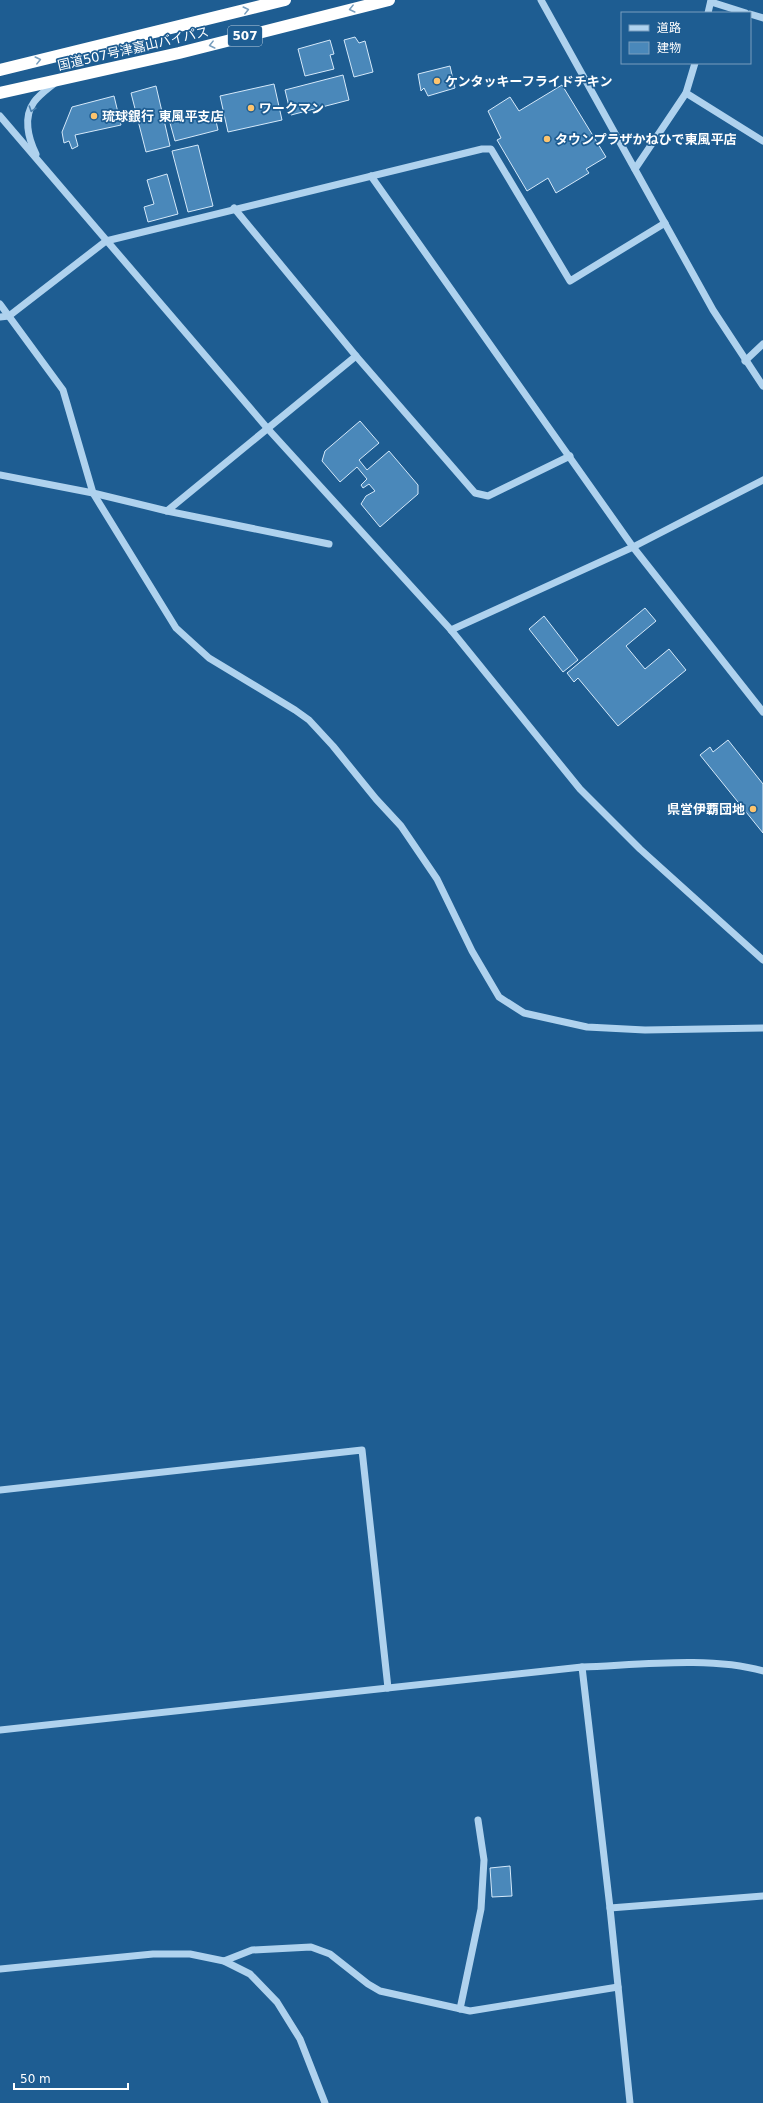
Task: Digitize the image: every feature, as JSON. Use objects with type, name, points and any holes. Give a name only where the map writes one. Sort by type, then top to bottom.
[{"type":"highway","name":"国道507号津嘉山バイパス","points":[[0,70],[285,0]]},
{"type":"highway","name":"国道507号津嘉山バイパス","points":[[0,93],[179,53],[389,0]]},
{"type":"street","points":[[541,0],[712,310],[763,386]]},
{"type":"street","points":[[708,12],[711,1],[743,12]]},
{"type":"street","points":[[751,14],[763,18]]},
{"type":"street","points":[[635,169],[686,93],[695,64]]},
{"type":"street","points":[[42,164],[30,141],[28,124],[34,102],[57,80]]},
{"type":"street","points":[[686,93],[763,141]]},
{"type":"street","points":[[0,116],[268,429],[451,630],[580,789],[608,819],[763,960]]},
{"type":"street","points":[[0,317],[9,316],[106,241],[234,208],[482,149],[491,149],[570,281],[665,223]]},
{"type":"street","points":[[371,176],[633,547],[763,712]]},
{"type":"street","points":[[234,208],[356,356],[475,493],[488,496],[570,456]]},
{"type":"street","points":[[0,304],[63,390],[93,493],[176,628],[209,658],[309,720],[401,826],[437,879],[472,951],[500,997],[524,1013],[587,1028],[645,1030],[763,1028]]},
{"type":"street","points":[[745,361],[763,344]]},
{"type":"street","points":[[167,511],[356,356]]},
{"type":"street","points":[[0,475],[93,493],[167,511],[329,544]]},
{"type":"street","points":[[451,630],[633,547],[763,480]]},
{"type":"street","points":[[0,1490],[362,1450],[388,1688]]},
{"type":"street","points":[[0,1730],[582,1667],[702,1663],[734,1665],[763,1671]]},
{"type":"street","points":[[582,1667],[610,1908],[630,2103]]},
{"type":"street","points":[[460,2009],[481,1909],[484,1860],[478,1820]]},
{"type":"street","points":[[610,1908],[763,1896]]},
{"type":"street","points":[[224,1961],[252,1950],[311,1947],[330,1954],[368,1984],[380,1990],[470,2011],[618,1987]]},
{"type":"street","points":[[0,1969],[153,1954],[190,1954],[224,1961],[250,1974],[277,2002],[300,2039],[326,2103]]},
{"type":"building","points":[[355,37],[359,43],[365,41],[373,72],[354,77],[344,40]]},
{"type":"building","points":[[330,40],[334,54],[330,55],[334,69],[305,76],[298,49]]},
{"type":"building","name":"ケンタッキーフライドチキン","points":[[450,66],[455,88],[428,96],[424,88],[421,91],[418,74]]},
{"type":"building","points":[[343,75],[349,100],[291,115],[285,90]]},
{"type":"building","points":[[274,84],[282,120],[228,132],[220,96]]},
{"type":"building","name":"タウンプラザかねひで東風平店","points":[[562,85],[606,157],[586,169],[589,173],[556,193],[548,178],[527,191],[497,140],[501,138],[488,111],[510,97],[519,111]]},
{"type":"building","points":[[156,86],[170,146],[146,152],[131,93]]},
{"type":"building","name":"琉球銀行 東風平支店","points":[[114,96],[121,125],[75,135],[78,146],[72,149],[69,141],[64,143],[62,132],[72,107]]},
{"type":"building","points":[[214,112],[218,130],[175,141],[170,123]]},
{"type":"building","points":[[198,145],[213,206],[188,212],[172,151]]},
{"type":"building","points":[[167,174],[178,214],[148,222],[144,207],[154,204],[147,180]]},
{"type":"building","points":[[360,421],[379,443],[359,460],[367,470],[389,451],[418,485],[418,494],[380,527],[361,504],[366,496],[375,491],[369,484],[363,488],[361,485],[367,479],[357,467],[340,482],[322,461],[325,451]]},
{"type":"building","points":[[645,608],[656,621],[626,646],[645,669],[669,649],[686,670],[618,726],[578,678],[574,682],[567,673]]},
{"type":"building","points":[[544,616],[578,660],[563,672],[529,629]]},
{"type":"building","name":"県営伊覇団地","points":[[728,740],[763,784],[763,833],[700,755],[710,747],[713,752]]},
{"type":"building","points":[[510,1866],[512,1896],[492,1897],[490,1868]]},
{"type":"place","name":"ケンタッキーフライドチキン","points":[[437,81]]},
{"type":"place","name":"ワークマン","points":[[251,108]]},
{"type":"place","name":"琉球銀行 東風平支店","points":[[94,116]]},
{"type":"place","name":"タウンプラザかねひで東風平店","points":[[547,139]]},
{"type":"place","name":"県営伊覇団地","points":[[753,809]]}]
